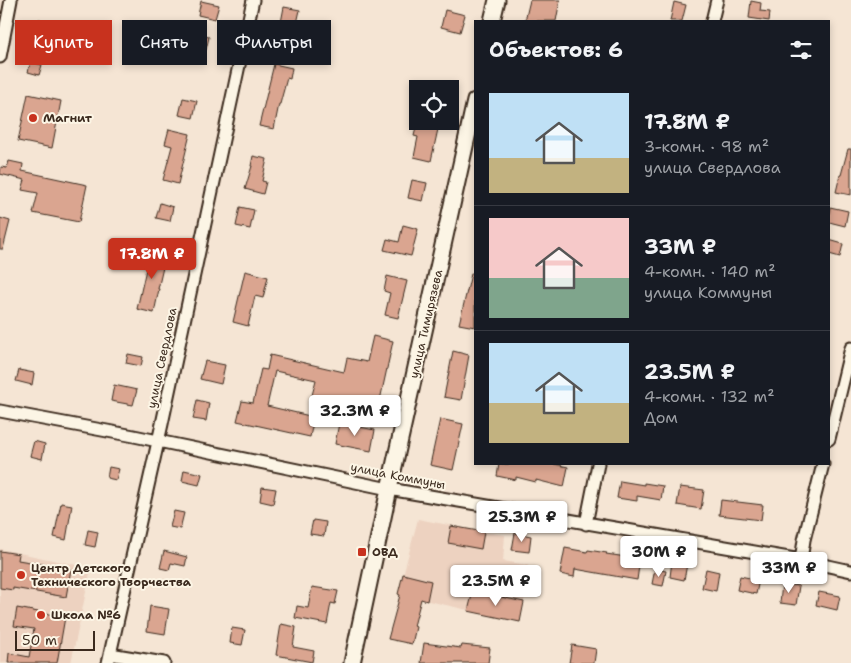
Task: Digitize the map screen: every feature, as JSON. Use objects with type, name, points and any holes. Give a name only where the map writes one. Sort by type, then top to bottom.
[{"type":"main road","points":[[492,20],[497,0]]},
{"type":"main road","name":"улица Тимирязева","points":[[352,663],[474,106]]},
{"type":"street","points":[[0,57],[12,0]]},
{"type":"street","name":"улица Свердлова","points":[[109,658],[253,0]]},
{"type":"street","points":[[712,20],[718,0]]},
{"type":"street","points":[[830,436],[851,348]]},
{"type":"street","name":"улица Коммуны","points":[[0,411],[158,441],[389,489],[800,560],[851,571]]},
{"type":"street","points":[[586,524],[598,465]]},
{"type":"street","points":[[800,560],[823,465]]},
{"type":"street","points":[[109,658],[164,663]]},
{"type":"shaded area","points":[[418,519],[505,535],[503,561],[528,565],[520,622],[398,594]]},
{"type":"shaded area","name":"Школа №6","points":[[0,549],[91,568],[71,663],[0,663]]},
{"type":"building","points":[[530,0],[560,0],[556,20],[525,20]]},
{"type":"building","points":[[201,1],[219,5],[215,19],[198,15]]},
{"type":"building","points":[[751,1],[761,3],[760,11],[770,12],[769,20],[749,18]]},
{"type":"building","points":[[674,2],[686,5],[682,20],[670,20]]},
{"type":"building","points":[[284,7],[300,10],[298,20],[281,20]]},
{"type":"building","points":[[445,10],[465,15],[460,32],[441,27]]},
{"type":"building","points":[[30,65],[42,65],[39,75],[28,72]]},
{"type":"building","points":[[274,65],[292,68],[290,79],[287,78],[279,104],[274,129],[259,126]]},
{"type":"building","points":[[28,94],[61,101],[52,148],[18,141]]},
{"type":"building","points":[[183,98],[197,101],[193,118],[179,115]]},
{"type":"building","points":[[169,129],[190,134],[178,184],[163,180],[172,146],[165,144]]},
{"type":"building","points":[[416,130],[438,130],[431,161],[414,157],[418,137],[414,136]]},
{"type":"building","points":[[848,149],[851,149],[851,195],[836,192]]},
{"type":"building","points":[[253,156],[267,159],[262,181],[266,182],[263,194],[245,189]]},
{"type":"building","points":[[9,161],[23,164],[22,171],[87,185],[79,222],[33,213],[38,193],[22,190],[25,180],[0,174],[1,167],[7,168]]},
{"type":"building","points":[[412,180],[427,183],[423,201],[408,198]]},
{"type":"building","points":[[160,203],[173,207],[170,221],[156,218]]},
{"type":"building","points":[[240,207],[254,210],[250,229],[236,226]]},
{"type":"building","points":[[830,207],[848,211],[845,226],[830,222]]},
{"type":"building","points":[[0,218],[10,221],[3,249],[0,249]]},
{"type":"building","points":[[403,225],[418,229],[411,256],[384,250],[387,239],[399,242]]},
{"type":"building","points":[[830,240],[843,244],[840,257],[830,254]]},
{"type":"building","points":[[151,247],[167,250],[154,313],[137,309]]},
{"type":"building","points":[[245,271],[268,277],[263,298],[255,296],[248,326],[233,322]]},
{"type":"building","points":[[471,274],[474,274],[474,327],[459,324]]},
{"type":"building","points":[[387,276],[407,281],[398,318],[385,315],[390,293],[384,291]]},
{"type":"building","points":[[373,336],[393,341],[377,414],[311,399],[316,380],[275,371],[267,406],[314,417],[310,437],[237,421],[242,401],[253,403],[261,369],[267,370],[270,355],[344,372],[347,358],[367,362]]},
{"type":"building","points":[[453,351],[469,355],[461,400],[444,397]]},
{"type":"building","points":[[128,354],[143,357],[141,366],[126,363]]},
{"type":"building","points":[[205,361],[225,365],[221,384],[200,379]]},
{"type":"building","points":[[19,370],[34,373],[32,385],[16,381]]},
{"type":"building","points":[[114,385],[137,390],[133,405],[111,401]]},
{"type":"building","points":[[197,400],[209,403],[206,421],[193,419]]},
{"type":"building","points":[[440,419],[463,424],[453,470],[430,465]]},
{"type":"building","points":[[339,423],[375,430],[371,451],[335,444]]},
{"type":"building","points":[[34,441],[45,444],[42,459],[30,456]]},
{"type":"building","points":[[499,465],[559,465],[568,467],[564,487],[536,480],[536,482],[516,477],[516,480],[497,476]]},
{"type":"building","points":[[109,467],[119,469],[116,480],[107,478]]},
{"type":"building","points":[[184,470],[202,474],[199,485],[182,481]]},
{"type":"building","points":[[620,481],[663,486],[661,500],[637,496],[637,501],[617,498]]},
{"type":"building","points":[[262,487],[276,489],[273,504],[260,501]]},
{"type":"building","points":[[680,487],[704,490],[701,509],[677,505]]},
{"type":"building","points":[[721,500],[763,505],[761,520],[719,515]]},
{"type":"building","points":[[61,503],[72,505],[66,540],[54,537]]},
{"type":"building","points":[[174,511],[184,513],[180,529],[170,527]]},
{"type":"building","points":[[313,520],[326,522],[324,536],[310,534]]},
{"type":"building","points":[[451,526],[484,532],[481,549],[448,543]]},
{"type":"building","points":[[88,530],[98,532],[95,547],[85,545]]},
{"type":"building","points":[[515,533],[531,536],[529,552],[512,550]]},
{"type":"building","points":[[565,548],[640,559],[637,580],[575,569],[574,577],[560,574]]},
{"type":"building","points":[[0,551],[19,554],[18,560],[71,569],[66,597],[13,588],[13,590],[0,588]]},
{"type":"building","points":[[164,551],[187,557],[185,566],[171,563],[169,570],[160,568]]},
{"type":"building","points":[[672,561],[687,564],[684,580],[670,577]]},
{"type":"building","points":[[655,569],[666,571],[663,586],[652,584]]},
{"type":"building","points":[[706,569],[719,572],[716,591],[702,588]]},
{"type":"building","points":[[403,574],[431,581],[427,601],[421,599],[414,626],[416,627],[412,644],[388,639],[400,595],[398,594]]},
{"type":"building","points":[[740,576],[759,580],[756,594],[737,590]]},
{"type":"building","points":[[782,584],[799,586],[796,605],[780,603]]},
{"type":"building","points":[[312,587],[338,591],[335,604],[331,603],[327,624],[295,618],[297,606],[308,608]]},
{"type":"building","points":[[473,591],[524,602],[520,622],[468,611]]},
{"type":"building","points":[[819,592],[840,596],[837,610],[816,605]]},
{"type":"building","points":[[150,606],[169,609],[165,634],[147,631]]},
{"type":"building","points":[[17,608],[65,617],[57,663],[8,663],[9,653],[29,657],[34,629],[14,626]]},
{"type":"building","points":[[281,624],[296,627],[293,647],[314,651],[312,662],[276,655]]},
{"type":"building","points":[[232,628],[245,630],[242,645],[230,643]]},
{"type":"building","points":[[424,643],[461,648],[462,645],[490,648],[488,663],[421,663]]},
{"type":"building","points":[[572,645],[596,649],[594,663],[569,663]]},
{"type":"place","name":"Магнит","points":[[33,118]]},
{"type":"place","name":"ОВД","points":[[362,552]]},
{"type":"place","name":"Центр Детского Технического Творчества","points":[[21,575]]},
{"type":"place","name":"Школа №6","points":[[41,615]]}]
